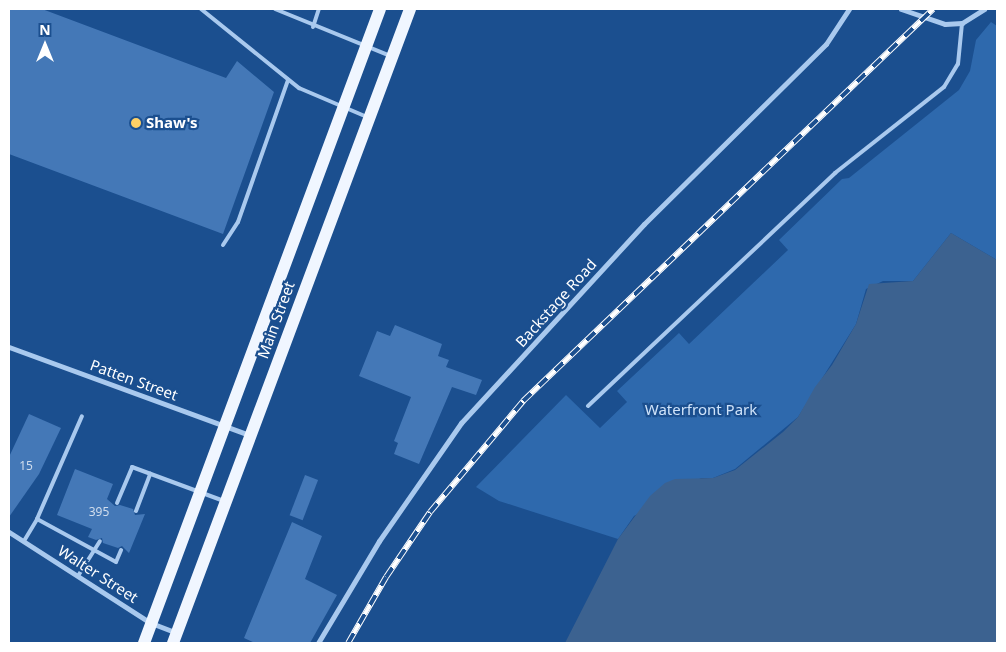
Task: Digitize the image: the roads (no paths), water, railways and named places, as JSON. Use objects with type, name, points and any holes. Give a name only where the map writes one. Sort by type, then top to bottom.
[{"type":"main road","name":"Main Street","points":[[144,643],[380,9]]},
{"type":"main road","name":"Main Street","points":[[175,638],[410,9]]},
{"type":"street","name":"Backstage Road","points":[[318,643],[379,540],[461,423],[644,224],[826,44],[849,9]]},
{"type":"street","points":[[901,9],[937,23],[962,22],[984,9]]},
{"type":"street","name":"Patten Street","points":[[9,347],[250,435]]},
{"type":"street","name":"Walter Street","points":[[9,532],[175,638]]},
{"type":"lane","points":[[201,9],[288,80],[343,108],[369,118]]},
{"type":"lane","points":[[275,9],[392,57]]},
{"type":"lane","points":[[313,26],[319,9]]},
{"type":"lane","points":[[588,406],[835,173],[944,87],[958,64],[962,22]]},
{"type":"lane","points":[[223,245],[238,222],[288,80]]},
{"type":"lane","points":[[24,541],[37,519],[82,416]]},
{"type":"lane","points":[[117,503],[132,467],[226,502]]},
{"type":"lane","points":[[136,511],[150,474]]},
{"type":"lane","points":[[37,519],[116,562],[121,550]]},
{"type":"lane","points":[[78,576],[100,541]]},
{"type":"railway","points":[[348,643],[386,577],[430,512],[523,401],[933,9]]},
{"type":"place","name":"Shaw's","points":[[136,123]]},
{"type":"park label","name":"Waterfront Park","points":[[701,410]]}]
